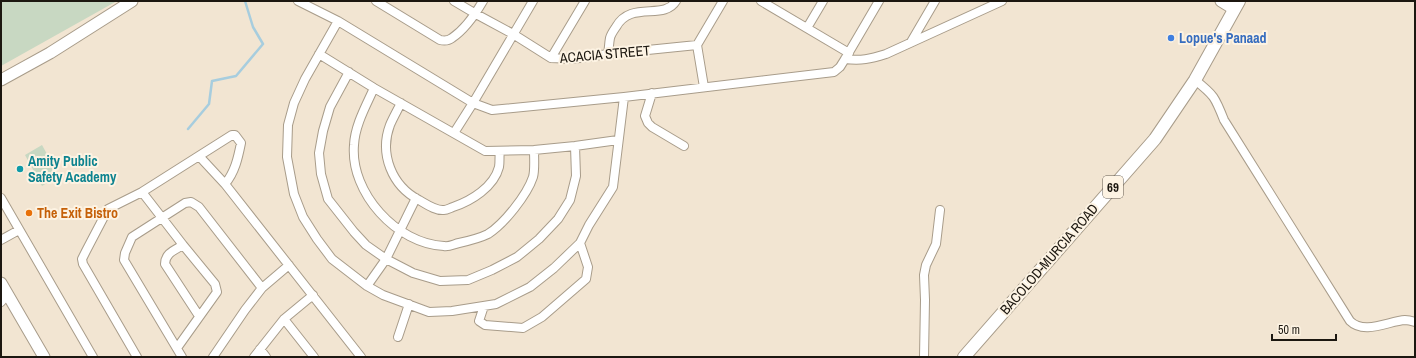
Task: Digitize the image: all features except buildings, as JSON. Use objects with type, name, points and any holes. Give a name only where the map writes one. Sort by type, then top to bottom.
[{"type":"main road","name":"BACOLOD-MURCIA ROAD","points":[[964,357],[1155,139],[1194,80],[1236,5]]},
{"type":"street","points":[[1,80],[50,53],[132,1]]},
{"type":"street","points":[[298,1],[338,21],[473,103],[492,110],[624,98],[652,93],[827,74],[834,72],[840,67],[879,1]]},
{"type":"street","points":[[376,1],[440,40],[446,41],[452,39],[476,14],[484,1]]},
{"type":"street","name":"ACACIA STREET","points":[[454,1],[513,34],[551,58],[572,59],[697,45]]},
{"type":"street","points":[[454,133],[533,1]]},
{"type":"street","points":[[551,58],[584,1]]},
{"type":"street","points":[[648,1],[650,10]]},
{"type":"street","points":[[608,54],[610,36],[618,22],[626,14],[650,10],[664,10],[670,8],[676,1]]},
{"type":"street","points":[[704,87],[697,45],[723,1]]},
{"type":"street","points":[[761,1],[808,28],[847,56],[857,60],[869,60],[898,49],[1002,1]]},
{"type":"street","points":[[808,28],[823,1]]},
{"type":"street","points":[[911,42],[935,1]]},
{"type":"street","points":[[1221,1],[1236,5]]},
{"type":"street","points":[[338,21],[305,79],[294,103],[288,125],[287,157],[294,194],[303,217],[332,259],[366,286],[383,295],[429,312],[452,311],[496,304],[530,287],[554,268],[580,243],[589,225],[613,187],[624,98]]},
{"type":"street","points":[[319,54],[374,88],[485,152],[534,150],[618,140]]},
{"type":"street","points":[[349,72],[330,107],[319,153],[321,174],[328,199],[366,245],[386,259],[413,273],[440,281],[468,280],[517,257],[539,239],[558,219],[570,200],[576,176],[575,146]]},
{"type":"street","points":[[1194,80],[1211,93],[1217,101],[1224,120],[1350,321],[1354,325],[1366,327],[1406,320],[1415,322]]},
{"type":"street","points":[[374,88],[358,126],[354,144],[354,164],[358,177],[371,202],[379,213],[400,230],[424,243],[446,246],[465,242],[488,234],[504,220],[520,201],[533,177],[534,150]]},
{"type":"street","points":[[652,93],[645,116],[648,123],[652,127],[684,146]]},
{"type":"street","points":[[401,103],[390,126],[386,145],[388,164],[395,179],[406,192],[432,207],[444,210],[462,204],[478,194],[492,182],[499,167],[500,151]]},
{"type":"street","points":[[137,357],[83,264],[82,259],[108,209],[142,192],[232,135],[235,135],[241,143],[237,162],[231,177],[225,184]]},
{"type":"street","points":[[199,156],[225,184],[361,357]]},
{"type":"street","points":[[142,192],[163,216],[183,245],[217,288],[217,292],[176,348]]},
{"type":"street","points":[[1,198],[93,357]]},
{"type":"street","points":[[366,286],[386,259],[416,198]]},
{"type":"street","points":[[182,357],[124,260],[132,238],[163,216],[185,203],[192,202],[199,207],[262,288]]},
{"type":"street","points":[[924,357],[924,275],[926,265],[936,244],[940,210]]},
{"type":"street","points":[[1,240],[19,230]]},
{"type":"street","points":[[484,306],[479,321],[485,325],[523,328],[542,317],[586,279],[588,267],[580,243]]},
{"type":"street","points":[[183,245],[168,254],[165,258],[165,264],[199,316]]},
{"type":"street","points":[[213,357],[262,288],[289,265]]},
{"type":"street","points":[[1,283],[4,298],[41,355]]},
{"type":"street","points":[[254,357],[284,319],[313,294]]},
{"type":"street","points":[[398,337],[409,304]]},
{"type":"street","points":[[284,319],[314,357]]},
{"type":"street","points":[[260,349],[266,357]]},
{"type":"green space","points":[[1,1],[117,1],[1,66]]},
{"type":"green space","points":[[42,145],[59,176],[42,186],[25,155]]},
{"type":"waterway","points":[[188,129],[209,104],[212,81],[236,76],[263,44],[253,27],[245,1]]},
{"type":"place","name":"Lopue's Panaad","points":[[1171,38]]},
{"type":"place","name":"Amity Public Safety Academy","points":[[20,169]]},
{"type":"place","name":"The Exit Bistro","points":[[29,213]]}]
